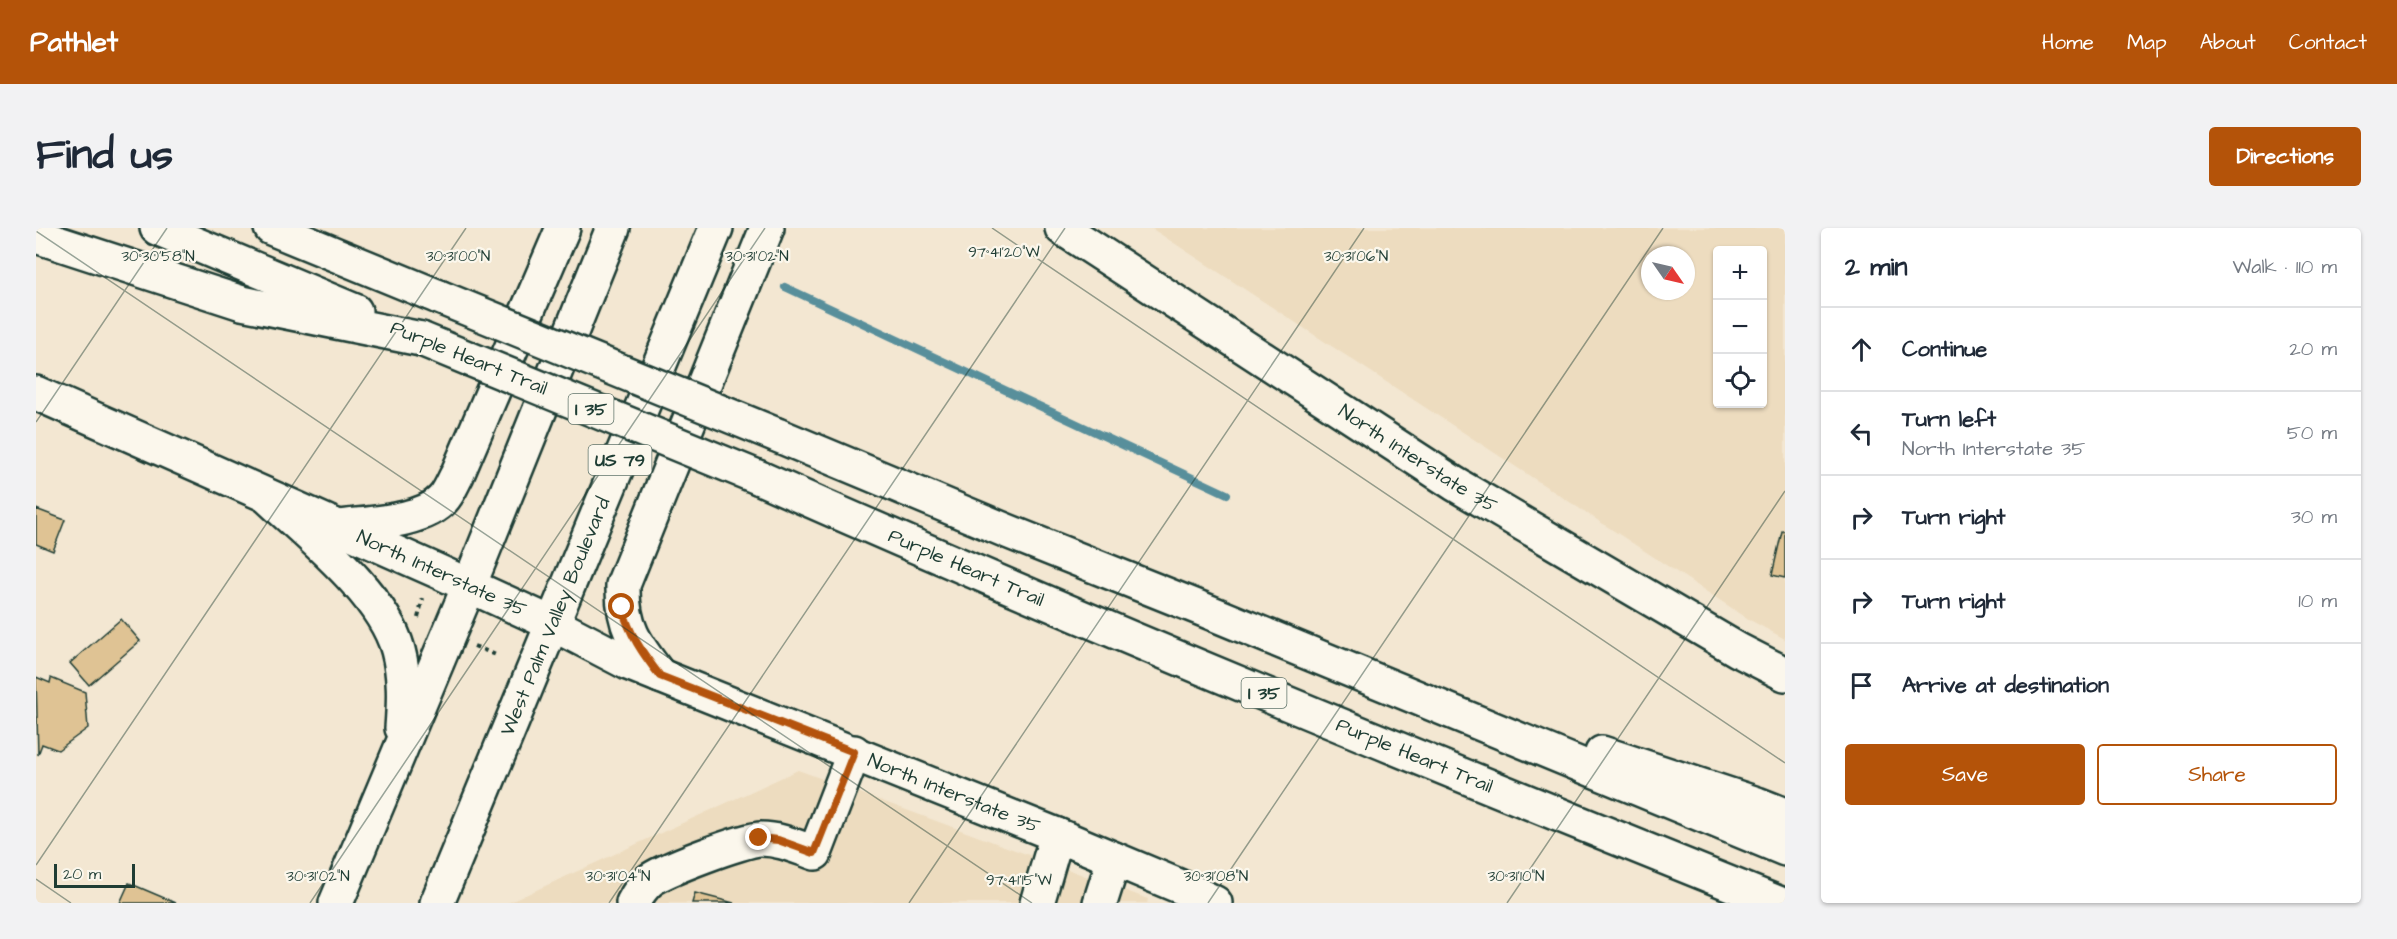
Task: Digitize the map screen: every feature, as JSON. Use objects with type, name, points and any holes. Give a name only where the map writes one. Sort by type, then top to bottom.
[{"type":"main road","name":"Purple Heart Trail","points":[[157,228],[760,478],[1004,586],[1535,806],[1778,903]]},
{"type":"main road","name":"I 35","points":[[271,228],[1785,849]]},
{"type":"main road","points":[[330,228],[439,297]]},
{"type":"main road","points":[[340,527],[403,518],[426,512],[443,499],[457,475],[562,228]]},
{"type":"main road","points":[[336,903],[469,586],[613,228]]},
{"type":"main road","name":"West Palm Valley Boulevard","points":[[437,903],[686,295],[716,228]]},
{"type":"main road","points":[[660,676],[628,628],[622,607],[623,585],[767,228]]},
{"type":"main road","name":"North Interstate 35","points":[[1062,228],[1455,484],[1738,650],[1785,674]]},
{"type":"main road","points":[[36,236],[242,303],[421,339]]},
{"type":"main road","name":"North Interstate 35","points":[[36,393],[553,624],[628,663],[854,752],[1215,903]]},
{"type":"main road","points":[[267,496],[343,568],[384,620],[397,647],[403,676],[404,706],[400,751]]},
{"type":"main road","points":[[1332,663],[1785,815]]},
{"type":"main road","points":[[633,903],[639,891],[650,879],[729,846],[759,838],[778,840],[814,853],[854,752]]},
{"type":"main road","points":[[1535,806],[1734,903]]},
{"type":"main road","points":[[1037,903],[1057,836]]},
{"type":"main road","points":[[1100,903],[1114,859]]},
{"type":"path","points":[[415,627],[423,598]]},
{"type":"path","points":[[471,645],[496,655]]},
{"type":"shaded area","points":[[1151,228],[1785,228],[1785,639],[1750,620]]},
{"type":"shaded area","points":[[798,770],[1148,899],[1147,903],[508,903]]},
{"type":"building","points":[[36,509],[65,520],[53,551],[36,544]]},
{"type":"building","points":[[1782,531],[1785,531],[1785,578],[1772,575]]},
{"type":"building","points":[[121,619],[140,641],[89,685],[70,663]]},
{"type":"building","points":[[36,677],[50,683],[51,678],[85,692],[88,728],[58,750],[42,744],[38,755]]},
{"type":"building","points":[[129,883],[176,903],[120,903]]},
{"type":"building","points":[[695,893],[734,903],[692,903]]},
{"type":"waterway","points":[[785,287],[1227,494]]},
{"type":"route","points":[[622,607],[628,628],[660,676],[854,752],[814,853],[778,840],[759,838]]}]
